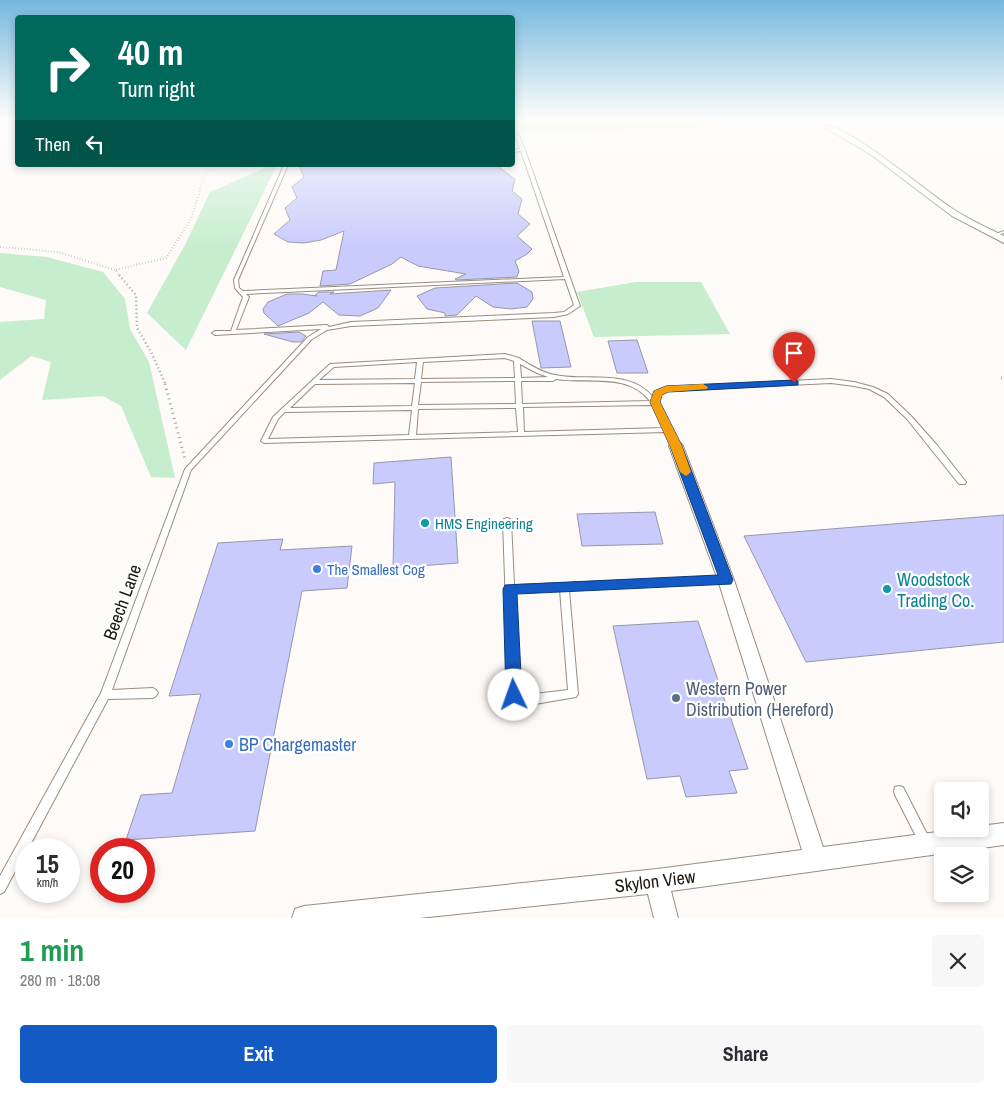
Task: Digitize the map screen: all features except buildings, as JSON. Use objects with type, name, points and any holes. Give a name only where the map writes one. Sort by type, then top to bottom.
[{"type":"street","points":[[885,163],[925,191],[940,205],[1004,240]]},
{"type":"street","points":[[672,438],[726,580],[816,859]]},
{"type":"street","name":"Skylon View","points":[[304,918],[657,881],[1004,834]]},
{"type":"street","points":[[657,881],[666,918]]},
{"type":"lane","points":[[215,333],[566,313],[577,306],[527,163]]},
{"type":"lane","points":[[233,332],[246,297],[238,288],[236,280],[285,167]]},
{"type":"lane","points":[[995,235],[1004,232]]},
{"type":"lane","points":[[242,293],[566,278]]},
{"type":"lane","name":"Beech Lane","points":[[0,888],[105,695],[188,468],[310,338],[335,326]]},
{"type":"lane","points":[[313,382],[569,379],[611,378],[628,381],[649,394],[655,402],[672,438],[521,434],[264,441],[274,418],[313,382],[332,365],[505,356],[517,359],[536,371],[569,379]]},
{"type":"lane","points":[[517,359],[521,434]]},
{"type":"lane","points":[[412,437],[420,360]]},
{"type":"lane","points":[[655,402],[657,393],[666,389],[831,381],[856,384],[878,390],[895,401],[962,482]]},
{"type":"lane","points":[[283,410],[655,402]]},
{"type":"lane","points":[[507,521],[514,695],[535,700],[573,694],[564,586]]},
{"type":"lane","points":[[510,589],[726,580]]},
{"type":"lane","points":[[105,695],[153,694]]},
{"type":"lane","points":[[899,791],[927,844]]},
{"type":"path","points":[[0,247],[58,252],[115,270],[166,258],[191,219],[205,175],[215,167]]},
{"type":"path","points":[[115,270],[136,295],[137,328],[151,352],[167,388],[174,422],[188,468]]},
{"type":"green space","points":[[264,167],[276,167],[186,350],[147,313],[186,243],[210,192],[263,169]]},
{"type":"green space","points":[[0,253],[47,257],[103,272],[125,299],[130,329],[149,362],[175,478],[151,477],[121,406],[103,396],[42,400],[51,362],[31,356],[0,380],[0,322],[44,319],[46,300],[0,287]]},
{"type":"green space","points":[[636,282],[701,282],[730,334],[594,337],[577,292]]},
{"type":"slow traffic","points":[[686,472],[655,402],[657,393],[666,389],[703,387]]},
{"type":"place","name":"HMS Engineering","points":[[425,523]]},
{"type":"place","name":"The Smallest Cog","points":[[317,569]]},
{"type":"place","name":"Woodstock Trading Co.","points":[[887,589]]},
{"type":"place","name":"Western Power Distribution (Hereford)","points":[[676,698]]},
{"type":"place","name":"BP Chargemaster","points":[[229,744]]},
{"type":"route","points":[[514,695],[510,589],[726,580],[676,446],[655,402],[657,393],[666,389],[794,383]]}]
